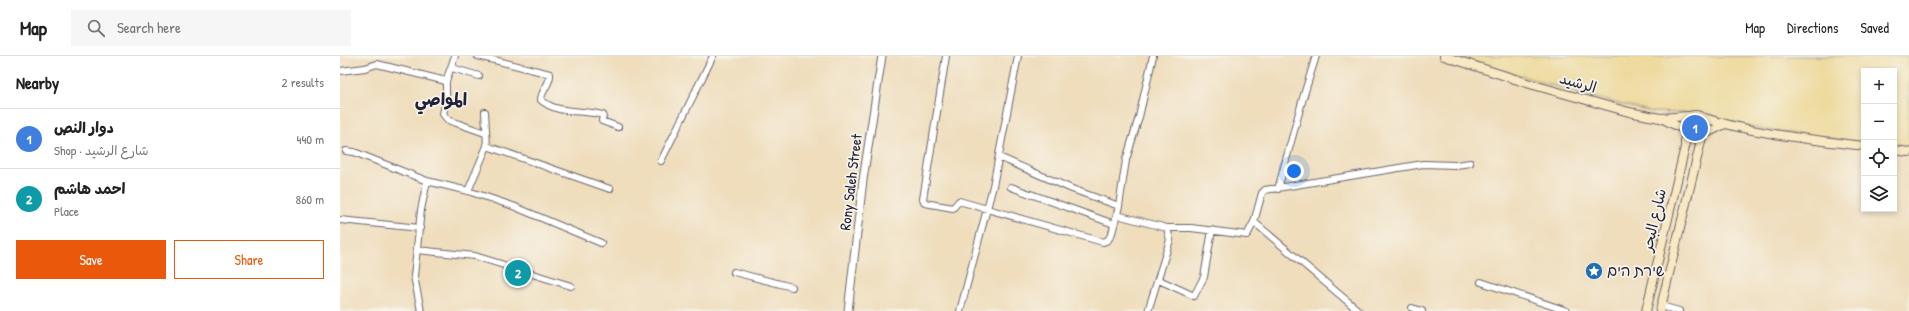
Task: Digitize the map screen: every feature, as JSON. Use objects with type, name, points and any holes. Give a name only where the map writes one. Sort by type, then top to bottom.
[{"type":"main road","name":"الرشيد","points":[[1444,56],[1530,84],[1629,112],[1660,118],[1689,116]]},
{"type":"main road","points":[[1725,124],[1695,140],[1684,132],[1684,122],[1689,116],[1698,115],[1725,124],[1778,135],[1861,146]]},
{"type":"main road","points":[[1701,117],[1706,123],[1704,135]]},
{"type":"main road","name":"الرشيد","points":[[1660,118],[1684,132]]},
{"type":"main road","name":"شارع البحر","points":[[1646,311],[1686,147],[1684,132]]},
{"type":"main road","name":"شارع البحر","points":[[1660,308],[1704,135]]},
{"type":"main road","points":[[1897,150],[1909,152]]},
{"type":"street","points":[[455,56],[452,68],[446,81],[446,101],[443,114],[445,118],[485,133]]},
{"type":"street","points":[[478,56],[550,74],[551,79],[541,96],[541,100],[545,104],[560,110],[594,112],[603,115],[602,121],[618,127]]},
{"type":"street","points":[[661,161],[714,56]]},
{"type":"street","name":"Rony Saleh Street","points":[[848,311],[863,180],[882,56]]},
{"type":"street","points":[[946,56],[923,199],[925,203],[953,208],[959,201],[1103,242],[1108,240],[1112,233],[1119,206],[1126,160],[1139,117],[1153,56]]},
{"type":"street","points":[[960,311],[999,156],[1018,56]]},
{"type":"street","points":[[1278,189],[1302,98],[1316,56]]},
{"type":"street","points":[[340,71],[365,68],[377,64],[446,81]]},
{"type":"street","points":[[452,68],[479,76]]},
{"type":"street","points":[[468,191],[487,146],[485,133],[485,112]]},
{"type":"street","points":[[487,146],[610,189]]},
{"type":"street","points":[[346,151],[354,152],[427,181],[468,191],[513,206],[601,243]]},
{"type":"street","points":[[999,156],[1072,189],[1119,206]]},
{"type":"street","points":[[1116,215],[1167,228],[1191,228],[1247,235],[1254,222],[1262,193],[1265,190],[1423,164],[1456,165],[1470,163]]},
{"type":"street","points":[[421,311],[414,276],[422,205],[427,181]]},
{"type":"street","points":[[1011,187],[1114,224]]},
{"type":"street","points":[[340,220],[420,228]]},
{"type":"street","points":[[1254,222],[1359,311]]},
{"type":"street","points":[[1148,311],[1170,240],[1167,228]]},
{"type":"street","points":[[1158,280],[1194,296],[1204,277],[1212,230]]},
{"type":"street","points":[[417,250],[475,256],[571,286]]},
{"type":"street","points":[[734,272],[792,287]]},
{"type":"street","points":[[1482,282],[1567,311]]},
{"type":"street","points":[[1412,308],[1422,311]]},
{"type":"street","points":[[1660,308],[1678,311]]},
{"type":"sand","points":[[1455,56],[1909,56],[1909,148],[1897,147],[1897,68],[1861,68],[1861,143],[1760,129],[1725,120],[1709,114],[1652,112],[1581,94]]},
{"type":"place","name":"دوار النص","points":[[1695,128]]},
{"type":"place","name":"שירת הים","points":[[1594,271]]},
{"type":"place","name":"احمد هاشم","points":[[518,273]]},
{"type":"district","name":"المواصي","points":[[441,99]]}]
